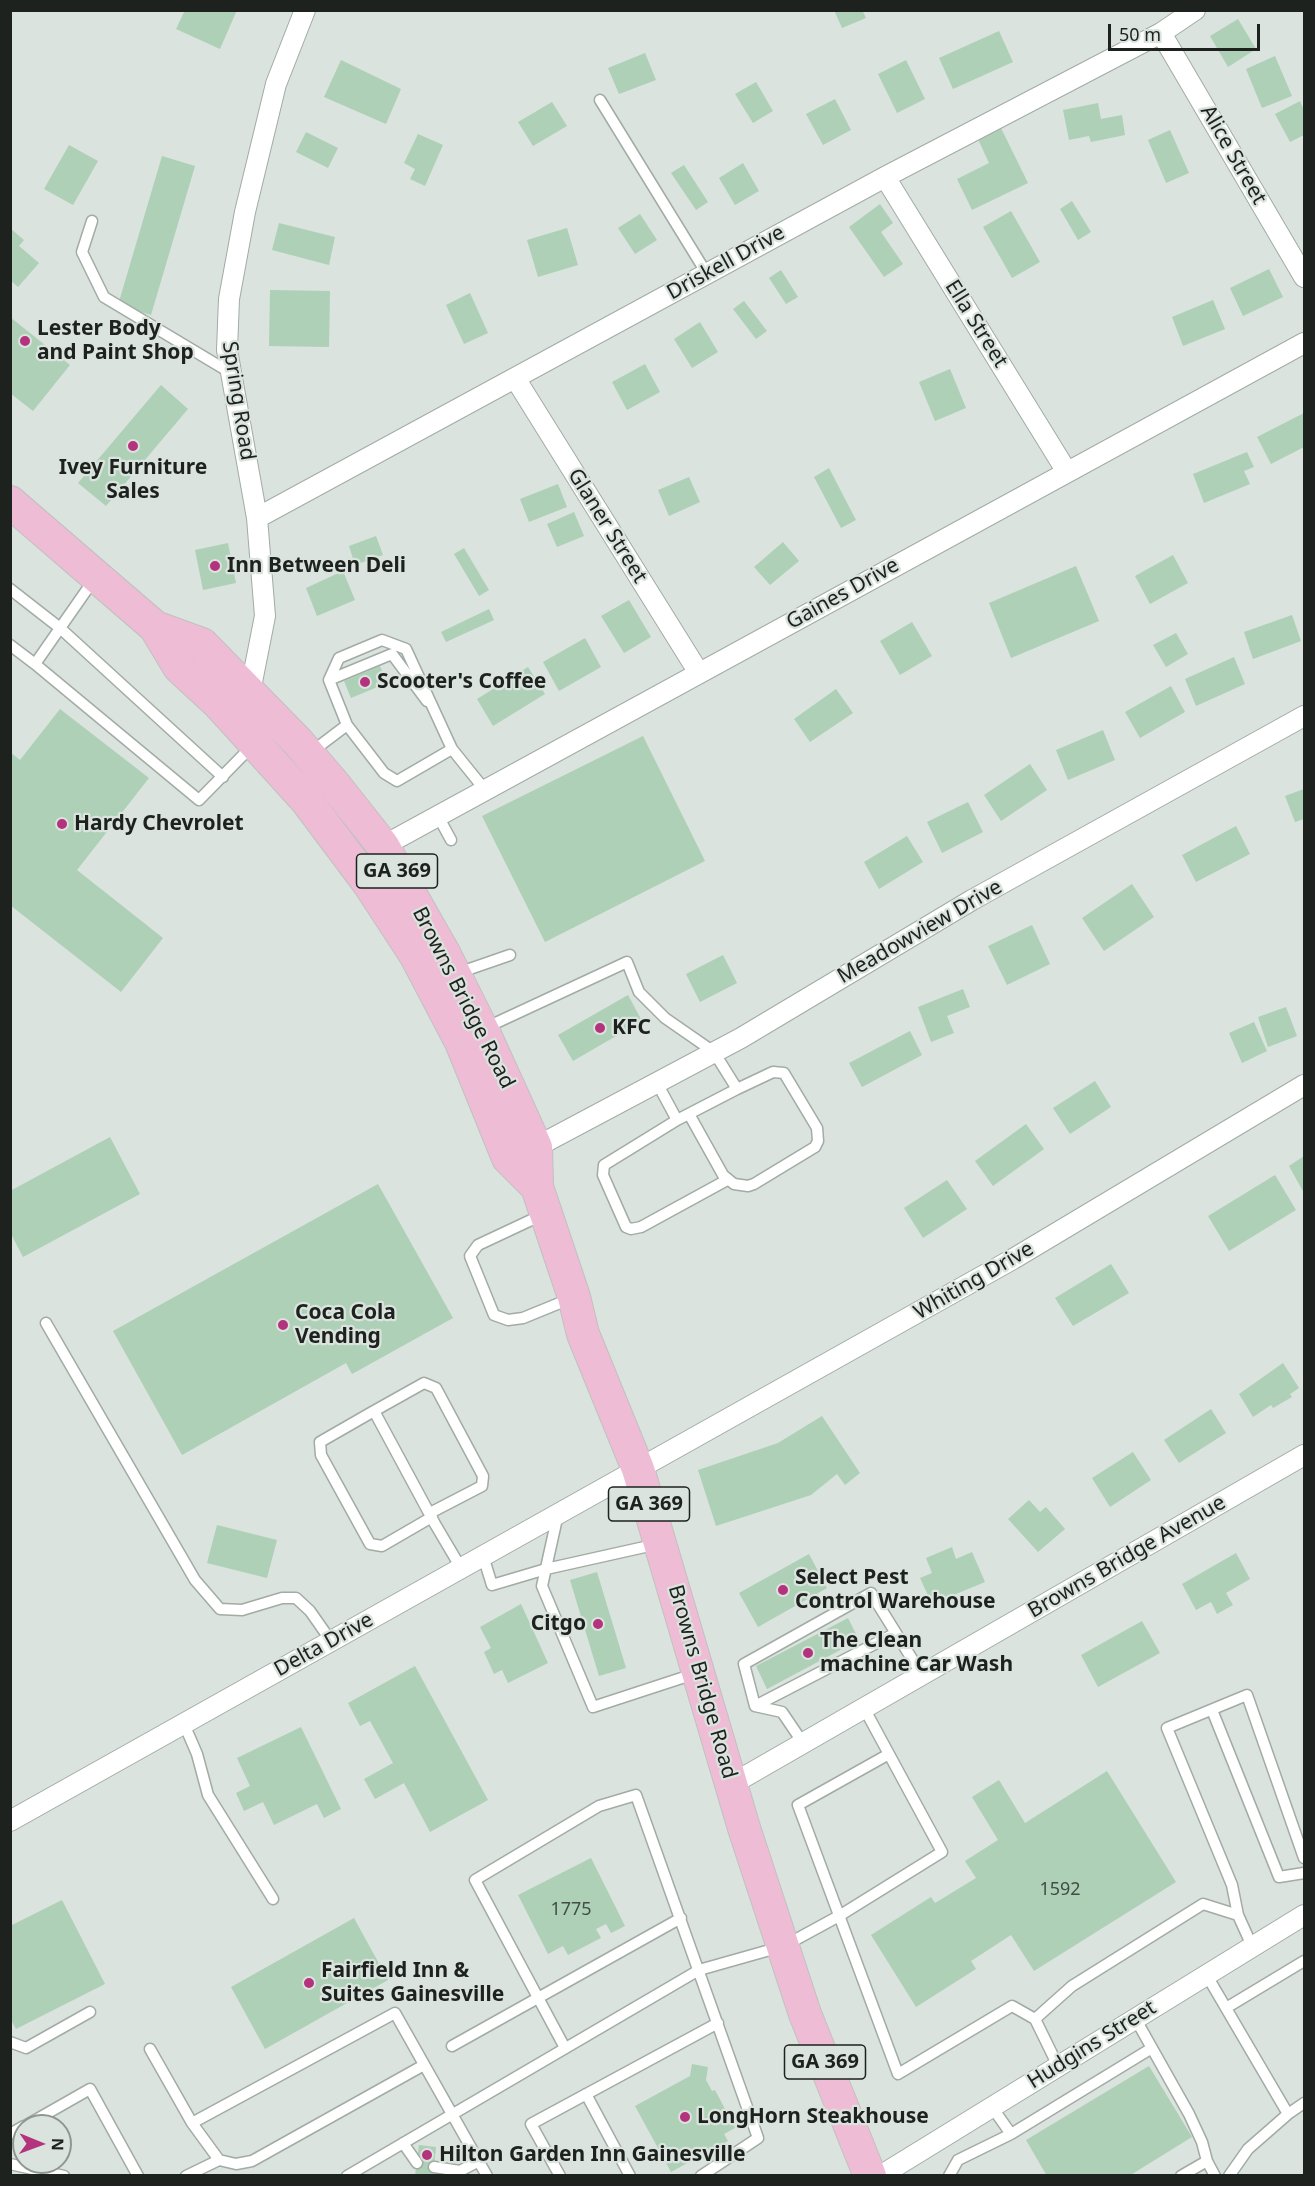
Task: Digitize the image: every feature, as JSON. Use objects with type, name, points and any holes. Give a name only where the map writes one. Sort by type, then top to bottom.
[{"type":"main road","name":"Browns Bridge Road","points":[[10,502],[155,627],[179,667],[255,743],[306,800],[369,884],[416,956],[460,1042],[508,1158],[541,1201]]},
{"type":"main road","name":"Browns Bridge Road","points":[[155,627],[202,644],[309,754],[383,846],[455,974],[482,1029],[536,1147],[541,1201],[574,1297],[583,1334],[638,1469],[732,1784],[805,2014],[870,2175]]},
{"type":"street","name":"Spring Road","points":[[249,692],[265,616],[257,518],[227,350],[229,298],[244,212],[276,84],[305,10]]},
{"type":"street","name":"Driskell Drive","points":[[257,518],[885,177],[1161,33],[1195,10]]},
{"type":"street","name":"Alice Street","points":[[1161,33],[1305,277]]},
{"type":"street","name":"Ella Street","points":[[885,177],[1067,472]]},
{"type":"street","name":"Gaines Drive","points":[[383,846],[1305,344]]},
{"type":"street","name":"Glaner Street","points":[[515,378],[699,673]]},
{"type":"street","name":"Meadowview Drive","points":[[536,1147],[714,1052],[972,900],[1305,716]]},
{"type":"street","name":"Whiting Drive","points":[[638,1469],[1013,1259],[1305,1084]]},
{"type":"street","name":"Browns Bridge Avenue","points":[[732,1784],[1305,1455]]},
{"type":"street","name":"Delta Drive","points":[[10,1821],[638,1469]]},
{"type":"street","name":"Hudgins Street","points":[[880,2175],[1305,1915]]},
{"type":"lane","points":[[600,100],[643,166],[707,274]]},
{"type":"lane","points":[[92,221],[82,252],[104,297],[231,373]]},
{"type":"lane","points":[[34,664],[97,575]]},
{"type":"lane","points":[[10,589],[60,628],[223,777]]},
{"type":"lane","points":[[452,749],[397,781],[384,773],[347,725],[329,680],[339,658],[382,640],[406,649],[452,749],[485,790]]},
{"type":"lane","points":[[10,645],[200,800],[255,743]]},
{"type":"lane","points":[[329,680],[392,654],[416,689],[435,710]]},
{"type":"lane","points":[[309,754],[347,725]]},
{"type":"lane","points":[[438,816],[451,840]]},
{"type":"lane","points":[[455,974],[510,955]]},
{"type":"lane","points":[[482,1029],[627,962],[639,992],[645,999],[665,1018],[714,1052],[737,1089]]},
{"type":"lane","points":[[690,1114],[727,1180],[740,1186],[754,1184],[808,1153],[818,1141],[817,1128],[784,1073],[773,1072],[677,1120],[604,1165],[603,1175],[626,1227],[631,1229],[641,1227],[727,1180]]},
{"type":"lane","points":[[657,1083],[677,1120]]},
{"type":"lane","points":[[541,1201],[478,1245],[470,1256],[494,1315],[501,1318],[508,1320],[523,1318],[574,1297]]},
{"type":"lane","points":[[46,1323],[195,1580],[220,1609],[242,1610],[282,1598],[296,1598],[310,1611],[331,1641]]},
{"type":"lane","points":[[424,1383],[436,1388],[483,1476],[482,1486],[382,1546],[370,1544],[321,1455],[320,1442],[375,1411],[424,1383]]},
{"type":"lane","points":[[375,1411],[461,1568]]},
{"type":"lane","points":[[558,1514],[542,1586],[593,1707],[700,1672]]},
{"type":"lane","points":[[483,1556],[492,1585],[546,1569],[661,1544]]},
{"type":"lane","points":[[755,1706],[744,1664],[871,1593],[922,1675]]},
{"type":"lane","points":[[755,1706],[896,1633]]},
{"type":"lane","points":[[1252,1946],[1238,1915],[1232,1885],[1167,1728],[1248,1695],[1305,1858]]},
{"type":"lane","points":[[755,1706],[782,1712],[803,1743]]},
{"type":"lane","points":[[348,2175],[699,1970],[784,1946],[839,1916],[942,1852],[864,1708]]},
{"type":"lane","points":[[1212,1710],[1279,1877],[1305,1873]]},
{"type":"lane","points":[[184,1724],[197,1754],[208,1796],[273,1899]]},
{"type":"lane","points":[[889,1754],[798,1805],[898,2074],[1012,2006],[1035,2019],[1058,2066]]},
{"type":"lane","points":[[565,2048],[475,1880],[599,1806],[636,1795],[758,2138],[701,2175]]},
{"type":"lane","points":[[1035,2019],[1072,1986],[1203,1904],[1238,1915]]},
{"type":"lane","points":[[452,2046],[681,1918]]},
{"type":"lane","points":[[1226,2008],[1305,1961]]},
{"type":"lane","points":[[1206,1974],[1288,2114]]},
{"type":"lane","points":[[10,2042],[26,2048],[90,2012]]},
{"type":"lane","points":[[192,2123],[395,2013],[487,2175]]},
{"type":"lane","points":[[1136,2018],[1189,2114],[1207,2161],[1215,2175]]},
{"type":"lane","points":[[560,2175],[531,2124],[718,2023]]},
{"type":"lane","points":[[949,2175],[958,2160],[1011,2134],[1152,2048]]},
{"type":"lane","points":[[150,2049],[192,2123],[219,2160]]},
{"type":"lane","points":[[186,2175],[219,2160],[236,2164],[252,2161],[424,2065]]},
{"type":"lane","points":[[46,2114],[90,2090],[138,2175]]},
{"type":"lane","points":[[586,2094],[630,2175]]},
{"type":"lane","points":[[1229,2175],[1248,2149],[1288,2114],[1305,2103]]},
{"type":"lane","points":[[992,2107],[1011,2134]]},
{"type":"lane","points":[[403,2143],[417,2163]]},
{"type":"lane","points":[[434,2167],[460,2171],[479,2161]]},
{"type":"lane","points":[[1181,2175],[1207,2161]]},
{"type":"lane","points":[[10,2164],[64,2175]]},
{"type":"building","points":[[185,10],[237,10],[220,49],[176,29]]},
{"type":"building","points":[[834,10],[862,10],[866,18],[842,28]]},
{"type":"building","points":[[1238,19],[1256,49],[1228,67],[1210,36]]},
{"type":"building","points":[[999,31],[1013,62],[953,89],[939,58]]},
{"type":"building","points":[[645,53],[656,80],[619,94],[608,68]]},
{"type":"building","points":[[1275,56],[1292,96],[1262,108],[1246,69]]},
{"type":"building","points":[[341,60],[401,89],[386,124],[324,97]]},
{"type":"building","points":[[906,60],[925,99],[897,113],[878,74]]},
{"type":"building","points":[[756,82],[773,111],[753,123],[735,94]]},
{"type":"building","points":[[835,99],[851,130],[823,145],[806,114]]},
{"type":"building","points":[[1300,101],[1304,110],[1304,135],[1290,142],[1275,114]]},
{"type":"building","points":[[552,102],[567,126],[533,146],[518,122]]},
{"type":"building","points":[[1098,103],[1101,119],[1122,115],[1125,135],[1091,142],[1089,136],[1069,140],[1063,110]]},
{"type":"building","points":[[1001,128],[1028,183],[972,210],[957,179],[989,163],[978,139]]},
{"type":"building","points":[[1170,130],[1189,173],[1166,183],[1148,140]]},
{"type":"building","points":[[306,132],[338,148],[328,168],[296,152]]},
{"type":"building","points":[[418,134],[443,145],[425,186],[410,179],[415,169],[404,163]]},
{"type":"building","points":[[69,145],[98,161],[73,205],[44,189]]},
{"type":"building","points":[[162,156],[195,166],[151,315],[118,305]]},
{"type":"building","points":[[743,163],[759,191],[735,205],[719,178]]},
{"type":"building","points":[[684,165],[708,202],[696,210],[671,173]]},
{"type":"building","points":[[1072,201],[1091,232],[1078,240],[1060,209]]},
{"type":"building","points":[[880,204],[893,223],[881,232],[903,264],[884,277],[849,227]]},
{"type":"building","points":[[1011,211],[1040,262],[1012,278],[983,227]]},
{"type":"building","points":[[640,214],[657,240],[635,254],[618,228]]},
{"type":"building","points":[[279,223],[335,237],[329,265],[272,250]]},
{"type":"building","points":[[10,228],[24,240],[19,246],[39,263],[18,287],[10,280]]},
{"type":"building","points":[[567,228],[578,265],[538,277],[527,240]]},
{"type":"building","points":[[1269,269],[1283,297],[1243,316],[1230,288]]},
{"type":"building","points":[[781,270],[798,297],[786,304],[769,278]]},
{"type":"building","points":[[270,290],[330,291],[329,347],[269,346]]},
{"type":"building","points":[[470,293],[488,333],[464,344],[446,305]]},
{"type":"building","points":[[1213,300],[1225,329],[1183,346],[1172,317]]},
{"type":"building","points":[[744,301],[767,331],[756,339],[733,309]]},
{"type":"building","name":"Lester Body and Paint Shop","points":[[10,317],[70,365],[33,411],[10,393]]},
{"type":"building","points":[[700,322],[718,352],[692,368],[674,339]]},
{"type":"building","points":[[645,364],[660,392],[627,410],[612,382]]},
{"type":"building","points":[[950,369],[966,408],[935,421],[919,382]]},
{"type":"building","name":"Ivey Furniture Sales","points":[[161,385],[188,409],[106,506],[78,483]]},
{"type":"building","points":[[1304,413],[1304,447],[1271,464],[1257,437]]},
{"type":"building","points":[[1247,452],[1254,467],[1244,471],[1250,484],[1204,503],[1193,474]]},
{"type":"building","points":[[829,468],[856,520],[841,528],[814,477]]},
{"type":"building","points":[[689,477],[700,502],[669,516],[658,490]]},
{"type":"building","points":[[558,484],[567,507],[529,522],[520,499]]},
{"type":"building","points":[[574,512],[584,536],[557,547],[547,524]]},
{"type":"building","points":[[376,536],[383,555],[355,565],[349,546]]},
{"type":"building","points":[[783,542],[799,561],[770,585],[754,567]]},
{"type":"building","name":"Inn Between Deli","points":[[228,543],[236,583],[203,590],[195,550]]},
{"type":"building","points":[[464,548],[489,590],[479,596],[454,554]]},
{"type":"building","points":[[1173,555],[1188,583],[1150,604],[1135,576]]},
{"type":"building","points":[[1076,566],[1099,621],[1011,658],[989,603]]},
{"type":"building","points":[[343,571],[355,600],[317,616],[306,588]]},
{"type":"building","points":[[629,600],[651,637],[624,653],[601,616]]},
{"type":"building","points":[[489,609],[494,620],[446,642],[441,632]]},
{"type":"building","points":[[1292,615],[1301,641],[1253,659],[1244,632]]},
{"type":"building","points":[[912,622],[932,656],[900,675],[880,641]]},
{"type":"building","points":[[1176,633],[1188,654],[1166,667],[1153,645]]},
{"type":"building","points":[[585,638],[601,667],[559,691],[543,662]]},
{"type":"building","points":[[1234,657],[1245,684],[1196,706],[1185,679]]},
{"type":"building","points":[[380,666],[387,683],[351,698],[344,681]]},
{"type":"building","points":[[528,667],[545,694],[493,726],[477,699]]},
{"type":"building","points":[[1171,686],[1185,712],[1140,738],[1125,712]]},
{"type":"building","points":[[836,689],[853,713],[810,742],[794,719]]},
{"type":"building","name":"Hardy Chevrolet","points":[[60,709],[149,778],[77,870],[163,938],[121,992],[10,905],[10,752],[20,760]]},
{"type":"building","points":[[1103,730],[1115,760],[1068,780],[1056,750]]},
{"type":"building","points":[[643,736],[705,861],[545,942],[482,816]]},
{"type":"building","points":[[1030,764],[1047,790],[1001,821],[984,795]]},
{"type":"building","points":[[1304,789],[1304,819],[1295,822],[1285,796]]},
{"type":"building","points":[[968,802],[983,832],[942,853],[927,822]]},
{"type":"building","points":[[1236,826],[1250,854],[1196,882],[1182,855]]},
{"type":"building","points":[[907,836],[923,862],[879,889],[864,862]]},
{"type":"building","points":[[1132,884],[1154,917],[1104,951],[1082,918]]},
{"type":"building","points":[[1032,925],[1050,964],[1007,985],[988,946]]},
{"type":"building","points":[[723,955],[737,983],[700,1002],[686,974]]},
{"type":"building","points":[[963,989],[970,1007],[947,1016],[954,1033],[931,1042],[918,1007]]},
{"type":"building","name":"KFC","points":[[628,995],[642,1021],[573,1061],[558,1035]]},
{"type":"building","points":[[1286,1007],[1297,1036],[1268,1047],[1258,1017]]},
{"type":"building","points":[[1254,1022],[1267,1051],[1242,1063],[1229,1033]]},
{"type":"building","points":[[910,1031],[922,1055],[862,1087],[849,1063]]},
{"type":"building","points":[[1095,1081],[1111,1107],[1070,1134],[1053,1108]]},
{"type":"building","points":[[1026,1124],[1044,1149],[993,1186],[975,1161]]},
{"type":"building","points":[[110,1137],[140,1194],[23,1257],[10,1232],[10,1191]]},
{"type":"building","points":[[1304,1156],[1304,1193],[1289,1166]]},
{"type":"building","points":[[1275,1175],[1296,1210],[1229,1251],[1208,1216]]},
{"type":"building","points":[[947,1180],[967,1209],[923,1238],[904,1208]]},
{"type":"building","name":"Coca Cola Vending","points":[[378,1184],[453,1318],[352,1374],[346,1363],[182,1455],[113,1331]]},
{"type":"building","points":[[1111,1264],[1129,1293],[1073,1326],[1055,1298]]},
{"type":"building","points":[[1283,1363],[1299,1388],[1290,1394],[1292,1397],[1273,1408],[1271,1405],[1253,1417],[1239,1394]]},
{"type":"building","points":[[1211,1409],[1226,1433],[1179,1463],[1164,1440]]},
{"type":"building","points":[[822,1416],[860,1473],[845,1485],[837,1474],[811,1495],[716,1526],[698,1470],[778,1443]]},
{"type":"building","points":[[1133,1452],[1151,1480],[1110,1507],[1092,1478]]},
{"type":"building","points":[[1029,1500],[1040,1512],[1046,1507],[1065,1529],[1038,1552],[1008,1519]]},
{"type":"building","points":[[217,1525],[277,1540],[267,1578],[207,1563]]},
{"type":"building","points":[[952,1547],[956,1559],[972,1552],[985,1582],[932,1604],[920,1578],[932,1573],[926,1558]]},
{"type":"building","points":[[1236,1553],[1250,1579],[1226,1593],[1233,1605],[1217,1614],[1211,1602],[1196,1610],[1182,1584]]},
{"type":"building","name":"Select Pest Control Warehouse","points":[[809,1554],[827,1588],[758,1627],[739,1593]]},
{"type":"building","name":"Citgo","points":[[597,1572],[626,1668],[599,1676],[570,1580]]},
{"type":"building","points":[[521,1604],[548,1663],[508,1683],[502,1670],[494,1674],[484,1652],[491,1648],[480,1627]]},
{"type":"building","name":"The Clean machine Car Wash","points":[[848,1618],[859,1640],[767,1689],[756,1666]]},
{"type":"building","points":[[1142,1621],[1160,1653],[1098,1687],[1081,1655]]},
{"type":"building","points":[[415,1666],[488,1800],[430,1832],[404,1783],[375,1799],[364,1779],[393,1763],[370,1721],[360,1726],[348,1703]]},
{"type":"building","points":[[301,1727],[341,1809],[324,1818],[317,1804],[274,1825],[263,1802],[244,1811],[236,1793],[250,1786],[237,1758]]},
{"type":"building","points":[[1107,1771],[1176,1882],[1034,1971],[1011,1935],[971,1961],[976,1969],[916,2007],[871,1935],[931,1897],[935,1903],[976,1878],[965,1861],[998,1840],[972,1797],[999,1780],[1025,1823]]},
{"type":"building","points":[[591,1858],[625,1926],[611,1933],[606,1924],[596,1929],[601,1938],[568,1955],[563,1946],[548,1954],[518,1895]]},
{"type":"building","points":[[62,1900],[105,1984],[16,2029],[10,2018],[10,1926]]},
{"type":"building","name":"Fairfield Inn & Suites Gainesville","points":[[354,1918],[388,1980],[265,2049],[231,1987]]},
{"type":"building","name":"LongHorn Steakhouse","points":[[692,2064],[708,2067],[706,2080],[712,2091],[715,2090],[735,2128],[724,2134],[728,2141],[671,2172],[635,2106],[690,2076]]},
{"type":"building","points":[[1149,2066],[1192,2137],[1129,2176],[1047,2176],[1026,2140]]},
{"type":"building","name":"Hilton Garden Inn Gainesville","points":[[419,2145],[436,2147],[433,2176],[415,2176]]},
{"type":"place","name":"Lester Body and Paint Shop","points":[[25,341]]},
{"type":"place","name":"Ivey Furniture Sales","points":[[133,446]]},
{"type":"place","name":"Inn Between Deli","points":[[215,566]]},
{"type":"place","name":"Scooter's Coffee","points":[[365,682]]},
{"type":"place","name":"Hardy Chevrolet","points":[[62,824]]},
{"type":"place","name":"KFC","points":[[600,1028]]},
{"type":"place","name":"Coca Cola Vending","points":[[283,1325]]},
{"type":"place","name":"Select Pest Control Warehouse","points":[[783,1590]]},
{"type":"place","name":"Citgo","points":[[598,1624]]},
{"type":"place","name":"The Clean machine Car Wash","points":[[808,1653]]},
{"type":"place","name":"Fairfield Inn & Suites Gainesville","points":[[309,1983]]},
{"type":"place","name":"LongHorn Steakhouse","points":[[685,2117]]},
{"type":"place","name":"Hilton Garden Inn Gainesville","points":[[427,2155]]}]
